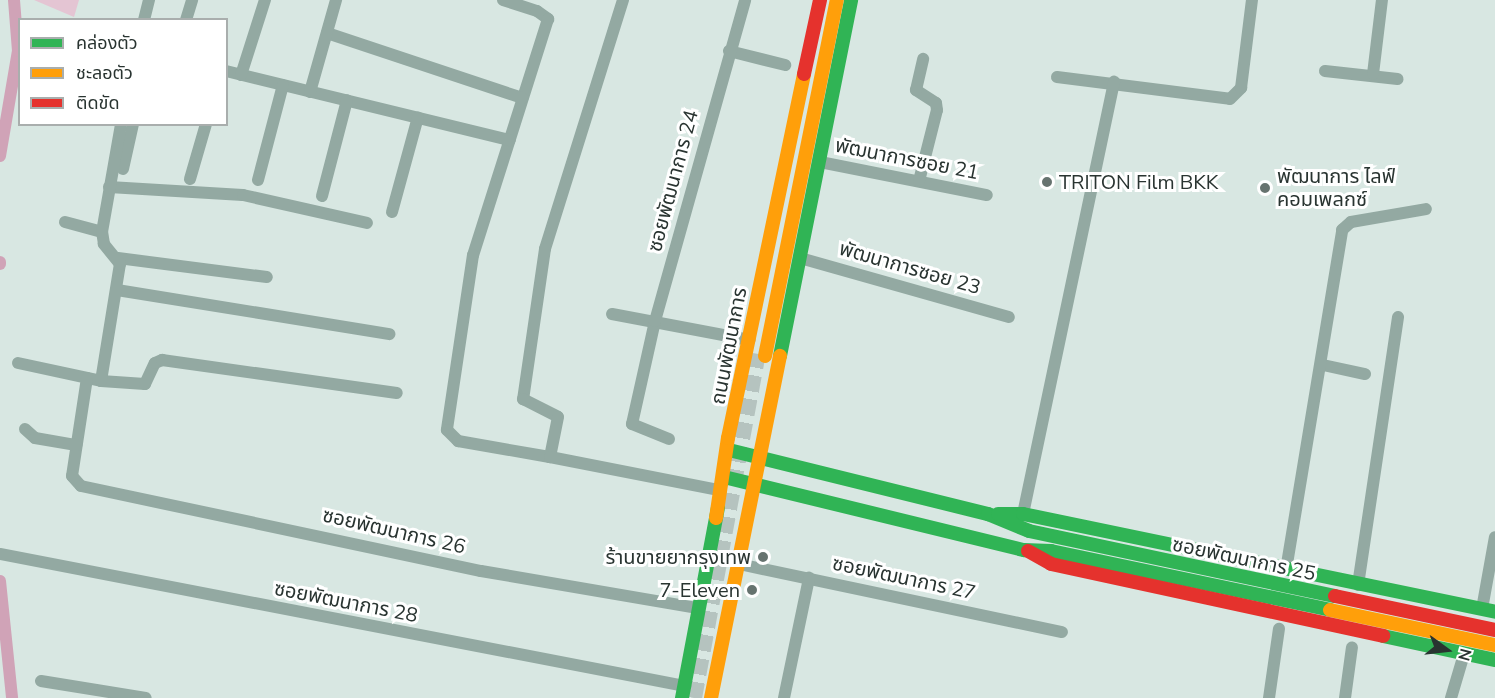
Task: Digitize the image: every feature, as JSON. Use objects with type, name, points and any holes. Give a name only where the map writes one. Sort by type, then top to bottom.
[{"type":"main road","name":"ถนนพัฒนาการ","points":[[711,698],[760,458],[760,352],[820,0]]},
{"type":"main road","name":"ถนนพัฒนาการ","points":[[760,352],[828,0]]},
{"type":"main road","name":"ถนนพัฒนาการ","points":[[760,352],[837,0]]},
{"type":"main road","name":"ถนนพัฒนาการ","points":[[683,692],[716,518],[718,490],[733,429],[760,352],[800,258],[851,0]]},
{"type":"main road","points":[[716,518],[733,429]]},
{"type":"main road","name":"ซอยพัฒนาการ 25","points":[[729,450],[988,514],[1029,531],[1132,555],[1495,630]]},
{"type":"main road","name":"ซอยพัฒนาการ 25","points":[[724,477],[1024,549],[1051,551],[1495,645]]},
{"type":"main road","points":[[852,508],[852,488],[859,481]]},
{"type":"main road","name":"ซอยพัฒนาการ 25","points":[[988,514],[1023,514],[1488,611]]},
{"type":"main road","name":"ซอยพัฒนาการ 25","points":[[1024,549],[1051,564],[1495,660]]},
{"type":"street","points":[[144,18],[149,0]]},
{"type":"street","points":[[187,18],[192,0]]},
{"type":"street","points":[[241,75],[265,0]]},
{"type":"street","points":[[310,92],[336,0]]},
{"type":"street","points":[[503,0],[537,11],[548,19],[473,255],[447,430],[458,441],[718,490]]},
{"type":"street","points":[[550,457],[558,417],[524,402],[527,349],[545,249],[623,0]]},
{"type":"street","name":"ซอยพัฒนาการ 24","points":[[669,439],[632,425],[655,321],[745,0]]},
{"type":"street","points":[[1057,77],[1114,81],[1230,99],[1241,88],[1252,0]]},
{"type":"street","points":[[1373,74],[1382,0]]},
{"type":"street","points":[[327,33],[522,98]]},
{"type":"street","points":[[729,51],[785,65]]},
{"type":"street","points":[[919,181],[937,110],[936,103],[916,90],[923,59]]},
{"type":"street","points":[[1325,70],[1373,74],[1398,79]]},
{"type":"street","points":[[228,72],[510,140]]},
{"type":"street","points":[[1023,514],[1114,81]]},
{"type":"street","points":[[258,180],[283,84]]},
{"type":"street","points":[[322,196],[347,100]]},
{"type":"street","points":[[392,212],[418,117]]},
{"type":"street","points":[[121,126],[102,232],[104,244],[118,258],[267,277]]},
{"type":"street","points":[[123,169],[133,126]]},
{"type":"street","points":[[190,179],[205,126]]},
{"type":"street","name":"พัฒนาการซอย 21","points":[[820,162],[987,195]]},
{"type":"street","points":[[109,187],[160,193],[227,192],[366,223]]},
{"type":"street","points":[[1286,570],[1323,365],[1344,225],[1426,209]]},
{"type":"street","points":[[65,222],[102,232]]},
{"type":"street","points":[[101,381],[117,290],[118,258]]},
{"type":"street","name":"พัฒนาการซอย 23","points":[[800,258],[1009,317]]},
{"type":"street","points":[[117,290],[389,334]]},
{"type":"street","points":[[612,314],[655,321],[760,352]]},
{"type":"street","points":[[1358,585],[1398,317]]},
{"type":"street","points":[[18,363],[101,381],[144,384],[155,363],[162,360],[397,393]]},
{"type":"street","points":[[1323,365],[1365,374]]},
{"type":"street","points":[[25,429],[35,438],[76,445],[87,378]]},
{"type":"street","name":"ซอยพัฒนาการ 26","points":[[76,445],[72,476],[81,486],[481,571],[698,608]]},
{"type":"street","points":[[1488,611],[1495,537]]},
{"type":"street","name":"ซอยพัฒนาการ 28","points":[[0,554],[683,692]]},
{"type":"street","name":"ซอยพัฒนาการ 27","points":[[739,564],[1062,632]]},
{"type":"street","points":[[784,698],[809,578]]},
{"type":"street","points":[[1269,698],[1278,629]]},
{"type":"street","points":[[1345,698],[1352,647]]},
{"type":"street","points":[[1451,698],[1464,654]]},
{"type":"street","points":[[41,681],[146,698]]},
{"type":"shaded area","points":[[34,0],[79,0],[74,17]]},
{"type":"waterway","points":[[0,156],[18,51],[14,0]]},
{"type":"waterway","points":[[0,581],[12,698]]},
{"type":"tunnel","points":[[694,698],[758,354]]},
{"type":"traffic: fast","points":[[780,356],[851,0]]},
{"type":"traffic: fast","points":[[729,450],[988,514],[1029,531],[1335,596]]},
{"type":"traffic: fast","points":[[724,477],[1024,550],[1051,551],[1330,610]]},
{"type":"traffic: fast","points":[[682,698],[718,507]]},
{"type":"traffic: fast","points":[[998,514],[1023,514],[1495,612]]},
{"type":"traffic: fast","points":[[1383,636],[1495,660]]},
{"type":"traffic: slow","points":[[765,356],[837,0]]},
{"type":"traffic: slow","points":[[716,518],[728,438],[804,74]]},
{"type":"traffic: slow","points":[[711,698],[780,356]]},
{"type":"traffic: slow","points":[[1330,610],[1495,645]]},
{"type":"traffic: jam","points":[[804,74],[820,0]]},
{"type":"traffic: jam","points":[[1028,551],[1051,564],[1383,636]]},
{"type":"traffic: jam","points":[[1335,596],[1495,630]]},
{"type":"place","name":"TRITON Film BKK","points":[[1047,182]]},
{"type":"place","name":"พัฒนาการ ไลฟ์ คอมเพลกซ์","points":[[1265,188]]},
{"type":"place","name":"ร้านขายยากรุงเทพ","points":[[763,557]]},
{"type":"place","name":"7-Eleven","points":[[752,590]]}]
